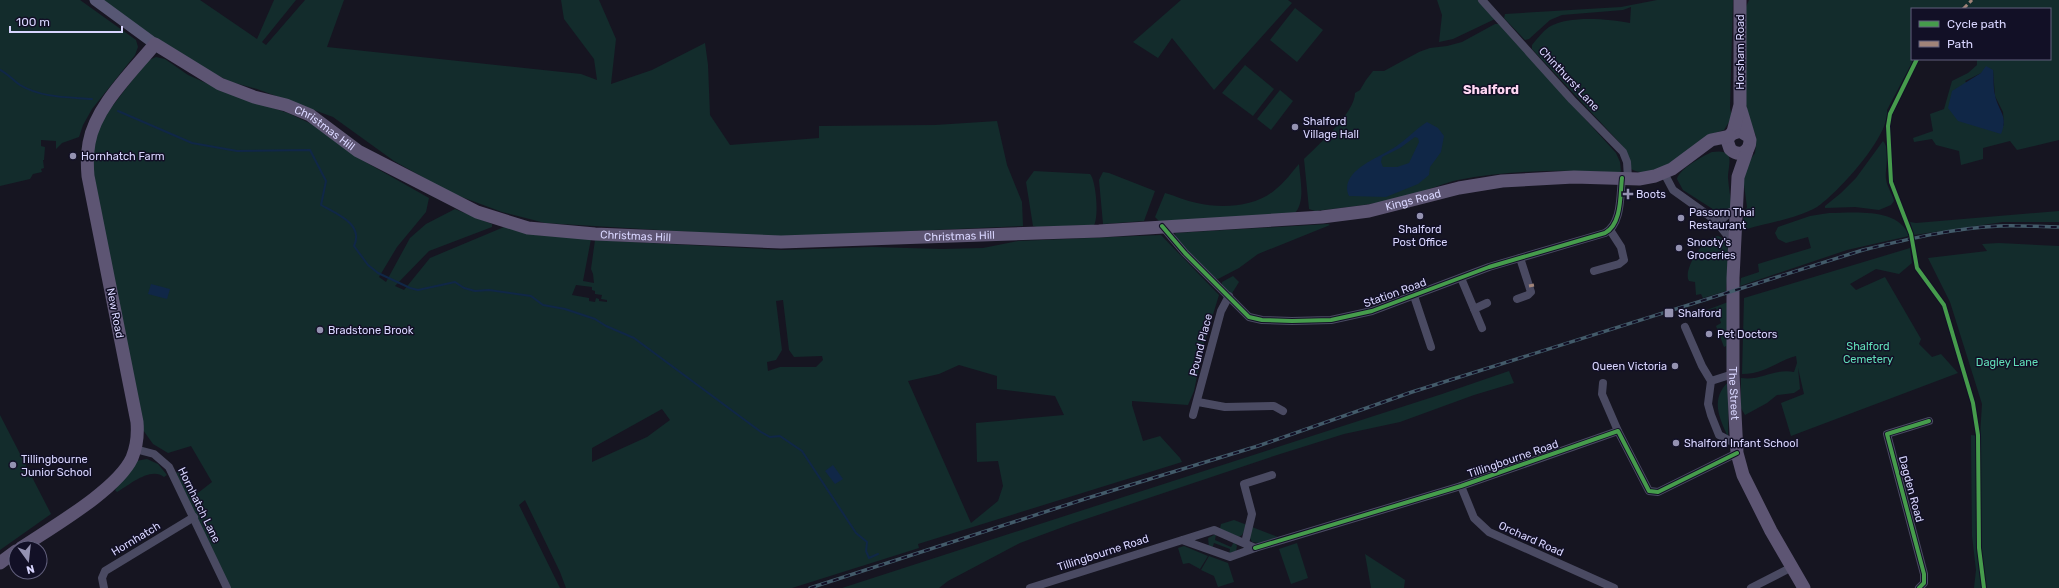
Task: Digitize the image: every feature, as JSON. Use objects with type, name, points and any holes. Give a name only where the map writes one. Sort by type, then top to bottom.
[{"type":"main road","points":[[95,0],[155,44]]},
{"type":"main road","name":"Horsham Road","points":[[1733,278],[1738,177],[1731,142],[1740,105],[1740,0]]},
{"type":"main road","name":"Christmas Hill","points":[[155,44],[220,84],[254,97],[286,105],[310,115],[358,151],[450,200],[503,222],[528,228],[595,234],[780,242],[1099,231],[1162,226]]},
{"type":"main road","name":"New Road","points":[[32,540],[114,482],[126,468],[135,449],[137,422],[88,176],[87,159],[89,142],[101,112],[155,44]]},
{"type":"main road","name":"Horsham Road","points":[[1738,177],[1750,144],[1740,105]]},
{"type":"main road","points":[[1747,151],[1740,154],[1731,142],[1741,131],[1748,136]]},
{"type":"main road","name":"Kings Road","points":[[1162,226],[1286,220],[1353,214],[1387,207],[1459,188],[1502,181],[1574,177],[1644,178],[1664,173],[1702,147],[1731,142]]},
{"type":"main road","name":"The Street","points":[[1733,278],[1733,374],[1736,449],[1743,475],[1771,531],[1804,588]]},
{"type":"street","name":"Chinthurst Lane","points":[[1482,0],[1572,100],[1623,152],[1627,162],[1625,178]]},
{"type":"street","points":[[1664,173],[1673,190],[1707,213],[1718,223],[1735,245]]},
{"type":"street","points":[[1594,271],[1619,264],[1624,260],[1621,246],[1610,230],[1616,219],[1625,178]]},
{"type":"street","points":[[1718,223],[1730,212],[1736,211]]},
{"type":"street","name":"Station Road","points":[[1162,226],[1185,253],[1252,318],[1292,321],[1327,321],[1372,311],[1489,267],[1602,234],[1610,230]]},
{"type":"street","points":[[1518,299],[1528,296],[1531,292],[1520,258]]},
{"type":"street","points":[[1461,278],[1482,328]]},
{"type":"street","name":"Pound Place","points":[[1193,415],[1198,402],[1221,311],[1228,296]]},
{"type":"street","points":[[1414,296],[1431,347]]},
{"type":"street","points":[[1474,308],[1487,303]]},
{"type":"street","points":[[1602,383],[1602,394],[1618,432],[1649,491],[1658,492],[1736,449],[1719,434],[1711,415],[1708,404],[1711,381],[1702,366],[1685,327]]},
{"type":"street","points":[[1711,381],[1733,374]]},
{"type":"street","points":[[1198,402],[1225,407],[1274,406],[1283,411]]},
{"type":"street","name":"Dagden Road","points":[[1919,588],[1924,583],[1924,574],[1887,434],[1928,421]]},
{"type":"street","name":"Tillingbourne Road","points":[[1182,540],[1230,557],[1255,548],[1461,486],[1618,432]]},
{"type":"street","name":"Hornhatch Lane","points":[[135,449],[154,454],[169,468],[227,588]]},
{"type":"street","points":[[1245,543],[1252,514],[1244,484],[1272,475]]},
{"type":"street","name":"Orchard Road","points":[[1461,486],[1474,518],[1489,532],[1614,588]]},
{"type":"street","name":"Hornhatch","points":[[104,588],[102,578],[105,571],[194,517]]},
{"type":"street","name":"Tillingbourne Road","points":[[1030,588],[1214,530],[1255,548]]},
{"type":"street","points":[[1751,588],[1792,567]]},
{"type":"green space","points":[[0,0],[80,0],[136,40],[138,47],[135,55],[92,109],[83,125],[79,137],[62,143],[56,149],[56,141],[41,140],[41,146],[45,147],[43,160],[44,168],[41,169],[42,172],[33,174],[30,179],[0,186]]},
{"type":"green space","points":[[101,0],[200,0],[257,39],[274,0],[296,0],[262,42],[266,45],[305,0],[344,0],[327,47],[581,74],[597,80],[594,59],[564,19],[561,0],[599,0],[616,39],[611,84],[652,70],[705,43],[708,65],[710,115],[730,145],[819,138],[819,126],[935,125],[997,121],[1007,165],[1022,202],[1023,226],[799,236],[757,236],[545,223],[502,212],[451,193],[394,161],[333,117],[257,89],[231,82],[191,62]]},
{"type":"green space","points":[[1181,0],[1288,0],[1292,3],[1214,90],[1172,38],[1158,58],[1133,42]]},
{"type":"green space","points":[[1437,0],[1478,0],[1495,19],[1453,39],[1439,42],[1442,15]]},
{"type":"green space","points":[[1657,0],[1733,0],[1730,108],[1732,117],[1724,130],[1715,133],[1675,162],[1652,171],[1641,172],[1631,169],[1626,150],[1532,49],[1532,45],[1542,33],[1557,23],[1578,19],[1589,19],[1630,23],[1631,7],[1623,10],[1562,15],[1550,20],[1529,39],[1525,40],[1504,18],[1505,14],[1621,7]]},
{"type":"green space","points":[[1749,0],[2059,0],[2059,140],[2017,150],[2010,141],[1983,148],[1983,159],[1961,165],[1959,151],[1936,145],[1932,139],[1914,142],[1913,138],[1933,131],[1930,114],[1944,109],[1952,81],[1968,73],[1977,65],[1977,60],[2051,60],[2051,8],[1911,8],[1911,60],[1913,60],[1887,110],[1886,121],[1881,134],[1861,163],[1837,190],[1817,207],[1783,220],[1747,229],[1742,228],[1744,214],[1747,207],[1743,178],[1750,160],[1755,153],[1756,136],[1748,118],[1744,92],[1746,7]],"holes":[[[1993,70],[1995,96],[2003,112],[2004,126],[1965,81],[1981,73]]]},
{"type":"green space","points":[[1295,8],[1323,30],[1297,62],[1270,40]]},
{"type":"green space","points":[[1495,24],[1499,24],[1616,153],[1620,162],[1621,171],[1619,173],[1538,171],[1497,174],[1452,181],[1414,194],[1378,203],[1315,211],[1309,209],[1304,159],[1343,119],[1349,110],[1355,93],[1360,90],[1373,71],[1384,71],[1419,52],[1430,48],[1462,42]]},
{"type":"green space","points":[[156,57],[165,59],[188,75],[233,95],[288,113],[322,129],[360,159],[429,198],[426,212],[397,247],[379,277],[386,282],[410,238],[426,224],[455,209],[492,224],[492,227],[429,251],[395,286],[404,290],[430,258],[504,227],[536,235],[591,239],[583,281],[594,283],[591,269],[595,240],[783,250],[872,247],[942,249],[983,248],[1018,241],[1161,235],[1219,295],[1203,347],[1194,391],[1188,405],[1132,401],[1143,441],[1160,436],[1182,462],[918,544],[919,548],[792,588],[566,588],[560,572],[525,500],[519,505],[560,588],[229,588],[189,504],[176,472],[182,473],[194,499],[194,496],[212,482],[191,446],[168,453],[153,444],[143,430],[91,169],[95,139],[104,117],[147,61]],"holes":[[[576,285],[592,287],[595,294],[602,295],[601,299],[607,300],[607,302],[599,301],[599,299],[596,298],[595,302],[589,301],[589,298],[572,295]],[[783,300],[789,350],[794,357],[822,356],[823,360],[816,367],[780,367],[768,371],[767,362],[776,360],[782,350],[776,301]],[[959,365],[997,376],[997,389],[1055,396],[1064,415],[976,423],[977,462],[998,461],[1003,486],[998,501],[971,523],[908,381],[939,374]],[[662,409],[670,420],[647,437],[592,462],[592,448]]]},
{"type":"green space","points":[[1245,65],[1274,89],[1253,116],[1222,93]]},
{"type":"green space","points":[[1280,90],[1293,101],[1271,130],[1257,119]]},
{"type":"green space","points":[[1883,141],[1887,149],[1887,185],[1894,201],[1891,205],[1879,210],[1855,207],[1825,208],[1825,206],[1856,178]]},
{"type":"green space","points":[[1712,152],[1725,152],[1728,155],[1730,163],[1728,178],[1732,206],[1722,215],[1683,190],[1677,179],[1682,171],[1687,167]]},
{"type":"green space","points":[[1299,164],[1301,197],[1298,209],[1294,214],[1159,221],[1155,217],[1165,193],[1193,202],[1217,206],[1238,205],[1259,200],[1279,186]]},
{"type":"green space","points":[[1034,171],[1090,174],[1094,183],[1096,199],[1096,221],[1094,225],[1033,226],[1026,182]]},
{"type":"green space","points":[[1103,172],[1155,191],[1144,221],[1103,224],[1099,180]]},
{"type":"green space","points":[[2059,211],[2059,222],[2003,222],[1914,235],[1910,222],[1916,223]]},
{"type":"green space","points":[[1829,213],[1862,213],[1886,216],[1896,220],[1904,227],[1909,236],[1847,250],[1740,286],[1741,278],[1759,272],[1758,264],[1811,248],[1808,237],[1786,243],[1778,239],[1775,233],[1778,227],[1810,216]]},
{"type":"green space","points":[[1330,225],[1258,254],[1239,268],[1218,279],[1211,277],[1176,238],[1175,233]]},
{"type":"green space","points":[[1718,236],[1724,239],[1729,252],[1729,269],[1726,291],[1703,298],[1701,294],[1696,295],[1695,282],[1689,281],[1689,269],[1701,247],[1713,237]]},
{"type":"green space","name":"Dagley Lane","points":[[1999,243],[2059,246],[2059,588],[1974,588],[1976,570],[1972,536],[1971,435],[1980,436],[1982,404],[1950,302],[1928,258],[1987,251],[1982,244]]},
{"type":"green space","name":"Shalford Cemetery","points":[[1910,248],[1912,263],[1899,274],[1876,269],[1850,284],[1856,290],[1885,277],[1921,339],[1919,344],[1932,357],[1941,354],[1958,373],[1791,436],[1781,403],[1804,394],[1798,368],[1800,389],[1794,393],[1777,395],[1767,403],[1745,415],[1741,408],[1741,378],[1755,378],[1787,371],[1794,372],[1797,363],[1796,356],[1764,370],[1742,374],[1744,298]]},
{"type":"green space","points":[[1233,276],[1239,282],[1231,295],[1222,286],[1222,282]]},
{"type":"green space","points":[[1728,302],[1727,370],[1726,346],[1724,347],[1716,326],[1721,323],[1716,308],[1699,313]]},
{"type":"green space","points":[[1509,371],[1514,383],[1474,395],[1400,422],[1344,434],[1277,455],[1071,524],[1020,543],[948,581],[939,588],[842,588],[1442,394]]},
{"type":"green space","points":[[1729,381],[1728,437],[1719,415],[1718,401],[1723,388]]},
{"type":"green space","name":"Tillingbourne Junior School","points":[[0,415],[51,514],[14,540],[8,540],[8,544],[0,550]]},
{"type":"green space","points":[[147,459],[158,464],[167,475],[164,477],[159,474],[147,475],[117,492],[115,490],[136,461]]},
{"type":"green space","points":[[1234,520],[1247,525],[1242,535],[1239,537],[1220,529],[1221,524]]},
{"type":"green space","points":[[1252,527],[1278,537],[1259,543],[1252,542],[1249,536]]},
{"type":"green space","points":[[1216,534],[1215,540],[1231,547],[1234,542],[1237,546],[1236,551],[1229,555],[1230,549],[1214,543],[1212,549],[1209,547],[1208,538]]},
{"type":"green space","points":[[1297,543],[1308,578],[1291,584],[1279,549]]},
{"type":"green space","points":[[1184,546],[1208,556],[1200,569],[1189,563],[1183,564],[1178,548]]},
{"type":"green space","points":[[1365,554],[1405,580],[1404,588],[1371,588]]},
{"type":"green space","points":[[1209,556],[1228,563],[1234,582],[1218,587],[1214,576],[1201,570]]},
{"type":"water","points":[[1986,66],[1993,70],[1996,101],[2004,123],[2001,134],[1958,121],[1948,108],[1952,91],[1981,73]]},
{"type":"water","points":[[1427,122],[1438,128],[1444,136],[1441,152],[1430,167],[1429,175],[1418,184],[1386,197],[1349,196],[1347,187],[1355,172],[1363,165],[1391,150]],"holes":[[[1415,137],[1418,138],[1419,142],[1409,163],[1397,167],[1383,167],[1381,162],[1382,157],[1400,148]]]},
{"type":"water","points":[[151,284],[170,289],[167,299],[148,294]]},
{"type":"water","points":[[833,465],[843,479],[835,484],[825,471]]},
{"type":"waterway","points":[[0,70],[20,85],[46,95],[92,99]]},
{"type":"waterway","points":[[118,111],[192,143],[237,151],[310,150],[326,181],[321,205],[341,216],[352,226],[356,238],[354,246],[368,265],[378,273],[410,288],[418,290],[455,282],[464,288],[475,291],[489,290],[531,296],[543,305],[565,309],[595,319],[606,326],[634,338],[761,432],[770,437],[780,436],[802,451],[856,533],[867,542],[866,551],[869,558],[878,554]]},
{"type":"railway","points":[[810,588],[1091,497],[1258,446],[1412,392],[1863,250],[1914,238],[1983,227],[2059,227]]},
{"type":"marked path","points":[[1964,8],[1972,0]]},
{"type":"marked path","points":[[1529,286],[1534,285]]},
{"type":"cycle path","points":[[1917,60],[1890,114],[1888,126],[1891,182],[1911,234],[1917,268],[1944,305],[1973,403],[1978,435],[1979,548],[1984,588]]},
{"type":"cycle path","points":[[1162,226],[1185,253],[1249,317],[1262,320],[1331,320],[1372,311],[1489,267],[1605,233],[1611,229],[1615,223],[1619,208],[1622,178]]},
{"type":"cycle path","points":[[1919,588],[1924,583],[1924,574],[1887,434],[1929,421]]},
{"type":"cycle path","points":[[1255,548],[1461,486],[1618,431],[1649,491],[1658,492],[1737,453]]},
{"type":"place","name":"Shalford Village Hall","points":[[1295,127]]},
{"type":"place","name":"Hornhatch Farm","points":[[73,156]]},
{"type":"place","name":"Boots","points":[[1628,194]]},
{"type":"place","name":"Shalford Post Office","points":[[1420,216]]},
{"type":"place","name":"Passorn Thai Restaurant","points":[[1681,218]]},
{"type":"place","name":"Snooty's Groceries","points":[[1679,248]]},
{"type":"place","name":"Shalford","points":[[1669,313]]},
{"type":"place","name":"Bradstone Brook","points":[[320,330]]},
{"type":"place","name":"Pet Doctors","points":[[1709,334]]},
{"type":"place","name":"Queen Victoria","points":[[1675,366]]},
{"type":"place","name":"Shalford Infant School","points":[[1676,443]]},
{"type":"place","name":"Tillingbourne Junior School","points":[[13,465]]},
{"type":"district","name":"Shalford","points":[[1491,89]]}]
